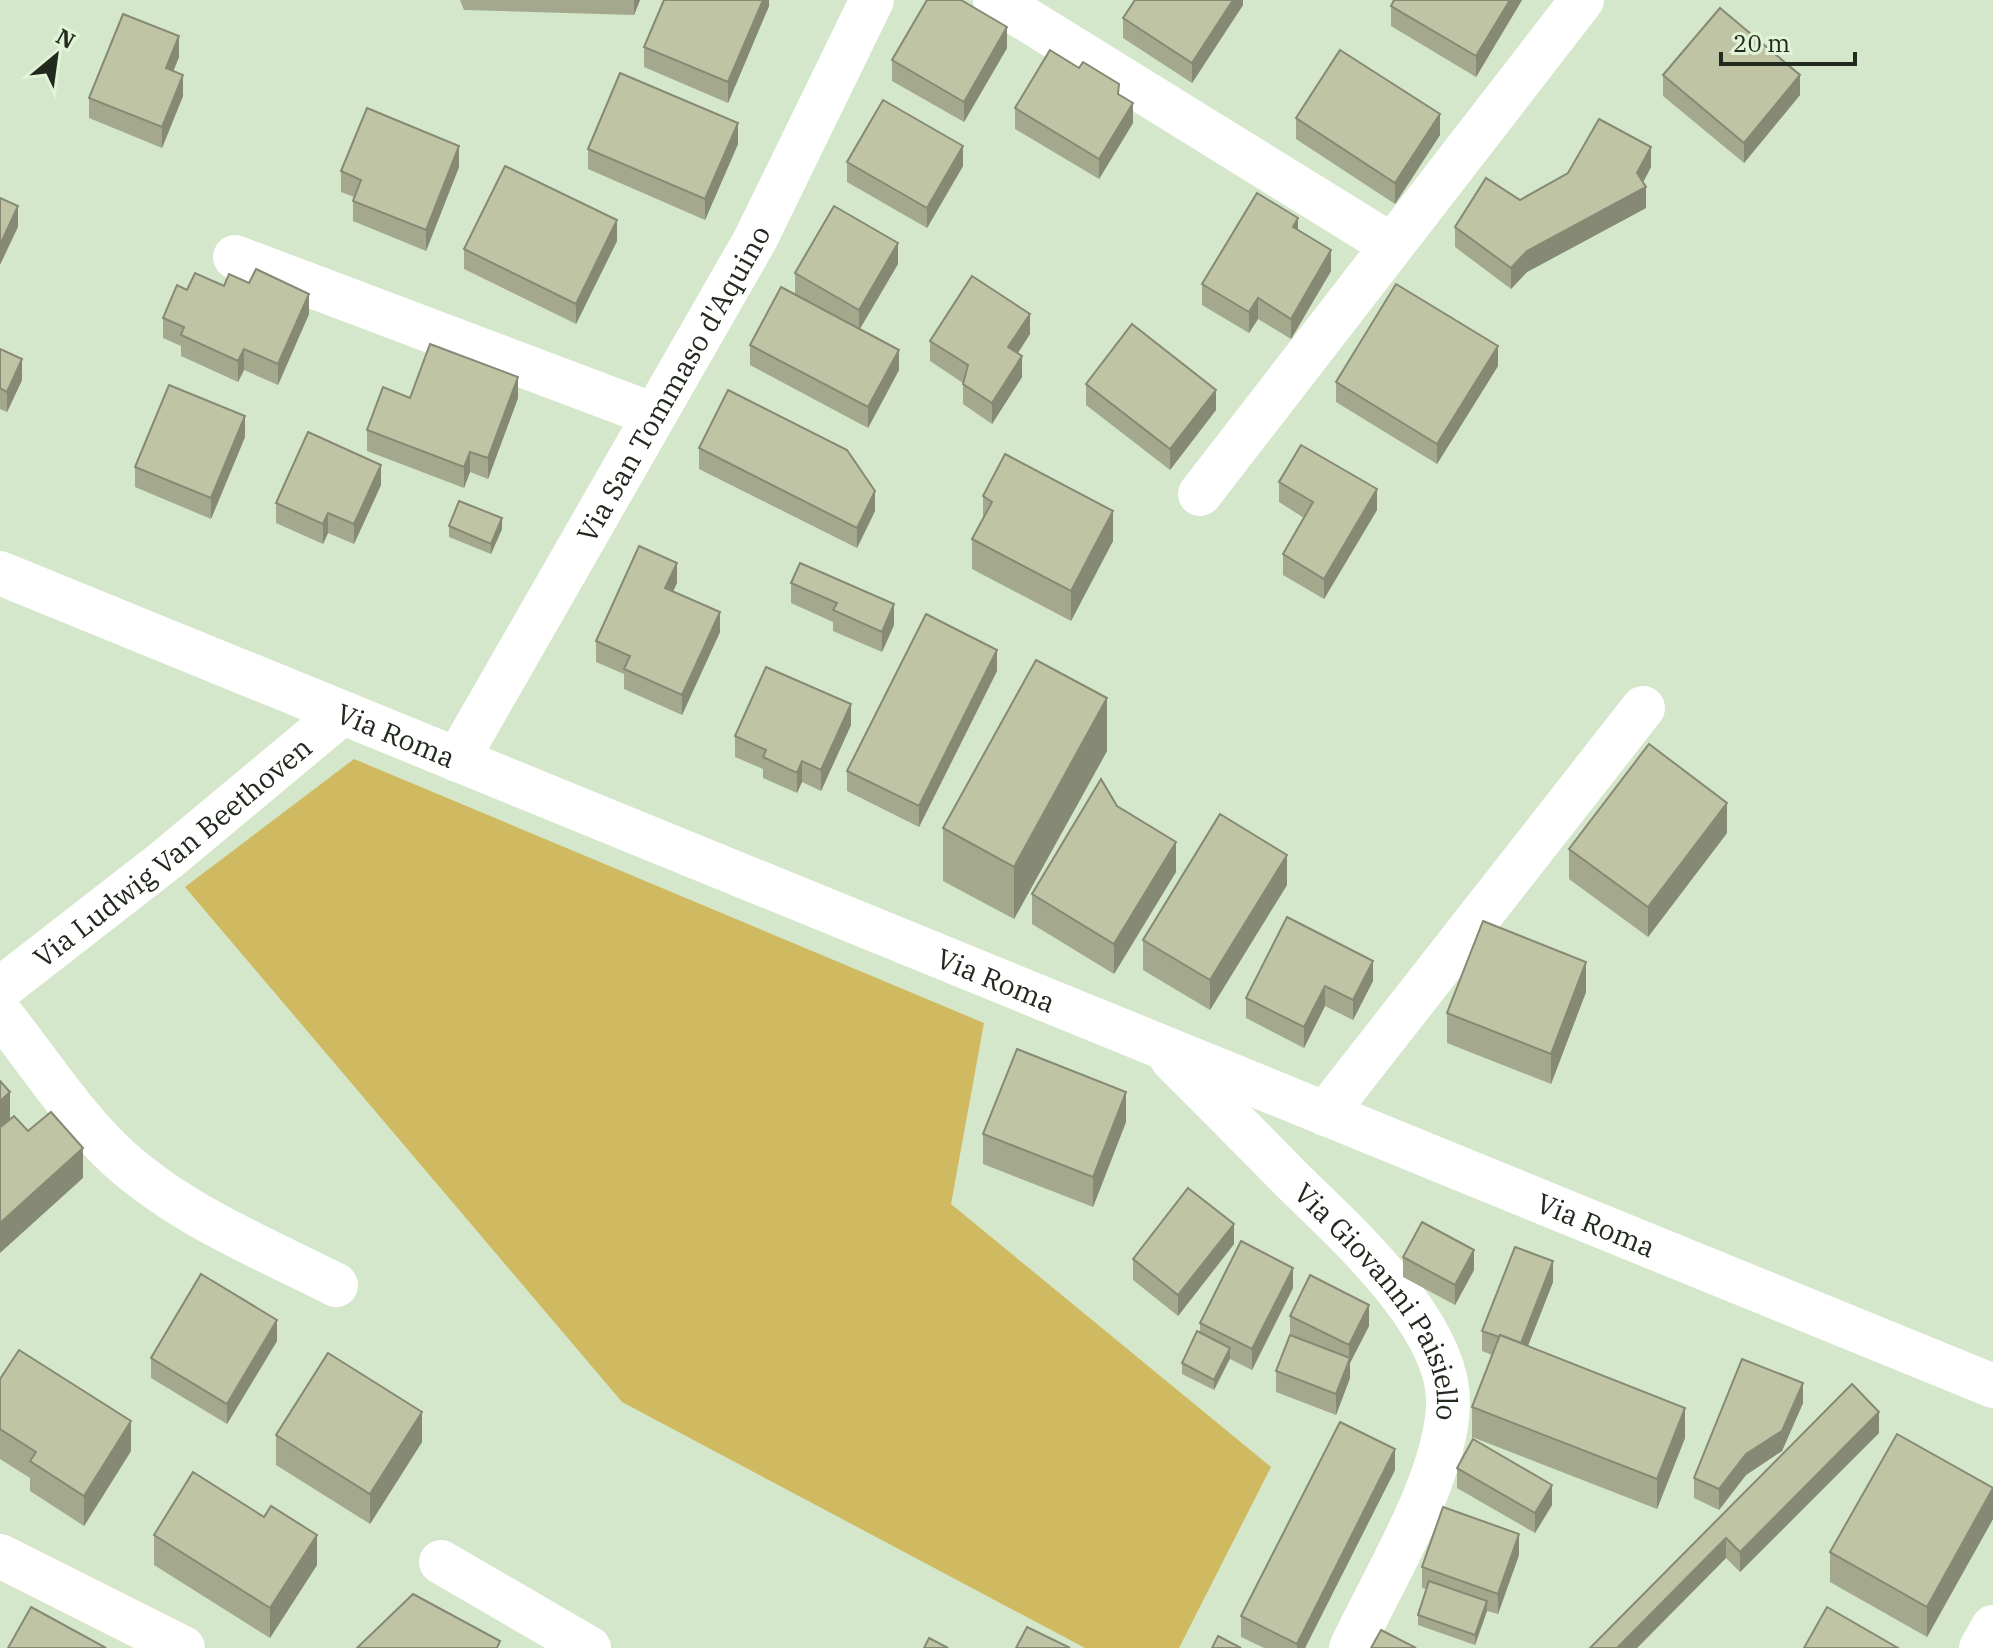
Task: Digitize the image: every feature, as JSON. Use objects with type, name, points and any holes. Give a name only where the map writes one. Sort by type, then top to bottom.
[{"type":"street","name":"Via San Tommaso d'Aquino","points":[[457,760],[755,240],[872,0]]},
{"type":"street","points":[[995,0],[1391,245]]},
{"type":"street","points":[[1200,494],[1582,0]]},
{"type":"street","points":[[235,257],[654,415]]},
{"type":"street","name":"Via Roma","points":[[0,573],[1993,1386]]},
{"type":"street","points":[[1325,1114],[1643,708]]},
{"type":"street","name":"Via Ludwig Van Beethoven","points":[[0,989],[166,860],[341,714]]},
{"type":"street","points":[[0,1013],[98,1136],[127,1165],[188,1209],[336,1285]]},
{"type":"street","name":"Via Giovanni Paisiello","points":[[1160,1046],[1375,1263],[1410,1308],[1442,1369],[1448,1403],[1441,1445],[1425,1493],[1351,1648]]},
{"type":"street","points":[[0,1556],[183,1648]]},
{"type":"street","points":[[441,1562],[589,1648]]},
{"type":"street","points":[[1981,1648],[1993,1627]]},
{"type":"shaded area","points":[[354,759],[984,1023],[951,1204],[1271,1467],[1179,1648],[1085,1648],[622,1402],[185,887]]},
{"type":"building","points":[[664,0],[763,0],[728,82],[644,47]]},
{"type":"building","points":[[927,0],[961,0],[1007,27],[964,102],[892,60]]},
{"type":"building","points":[[1135,0],[1233,0],[1192,63],[1123,18]]},
{"type":"building","points":[[1394,0],[1510,0],[1476,56],[1391,6]]},
{"type":"building","points":[[1720,8],[1800,75],[1744,143],[1663,75]]},
{"type":"building","points":[[123,14],[179,36],[166,68],[183,75],[162,127],[89,98]]},
{"type":"building","points":[[1050,50],[1079,68],[1083,62],[1119,84],[1118,94],[1133,103],[1099,159],[1015,108]]},
{"type":"building","points":[[1340,50],[1440,114],[1395,183],[1296,118]]},
{"type":"building","points":[[620,73],[738,123],[705,199],[588,149]]},
{"type":"building","points":[[883,100],[963,146],[927,208],[847,162]]},
{"type":"building","points":[[367,108],[459,146],[426,230],[353,201],[361,180],[341,171]]},
{"type":"building","points":[[1599,119],[1651,147],[1637,173],[1646,187],[1527,251],[1511,268],[1455,227],[1486,178],[1520,200],[1568,173]]},
{"type":"building","points":[[505,166],[617,220],[576,304],[464,249]]},
{"type":"building","points":[[1257,193],[1298,218],[1293,227],[1331,250],[1291,319],[1258,298],[1249,312],[1202,284]]},
{"type":"building","points":[[0,198],[18,206],[0,245]]},
{"type":"building","points":[[834,206],[898,243],[859,310],[795,273]]},
{"type":"building","points":[[256,269],[309,294],[278,364],[244,349],[238,361],[181,335],[184,327],[163,318],[177,285],[187,290],[195,273],[224,286],[229,274],[249,283]]},
{"type":"building","points":[[972,276],[1030,314],[1008,347],[1022,356],[992,403],[963,384],[968,365],[930,341]]},
{"type":"building","points":[[1396,284],[1498,346],[1437,444],[1336,382]]},
{"type":"building","points":[[781,287],[899,350],[868,407],[750,345]]},
{"type":"building","points":[[1132,324],[1216,390],[1170,449],[1086,384]]},
{"type":"building","points":[[430,344],[518,377],[488,458],[470,452],[464,467],[367,430],[383,387],[410,398]]},
{"type":"building","points":[[0,349],[22,359],[7,392],[0,388]]},
{"type":"building","points":[[169,385],[245,416],[211,498],[135,467]]},
{"type":"building","points":[[728,390],[847,450],[875,491],[857,528],[699,448]]},
{"type":"building","points":[[308,432],[381,465],[354,524],[328,513],[323,524],[276,503]]},
{"type":"building","points":[[1301,445],[1377,489],[1324,579],[1283,554],[1313,502],[1279,482]]},
{"type":"building","points":[[1005,454],[1113,511],[1071,591],[972,539],[992,502],[983,496]]},
{"type":"building","points":[[459,501],[502,518],[491,544],[449,526]]},
{"type":"building","points":[[639,546],[677,563],[665,588],[720,612],[682,695],[624,669],[630,656],[596,641]]},
{"type":"building","points":[[800,563],[894,604],[882,632],[833,610],[837,603],[791,583]]},
{"type":"building","points":[[926,614],[997,650],[919,806],[847,771]]},
{"type":"building","points":[[1036,660],[1107,698],[1014,867],[943,828]]},
{"type":"building","points":[[766,667],[851,704],[821,770],[802,761],[797,773],[763,757],[766,750],[735,736]]},
{"type":"building","points":[[1649,744],[1727,803],[1648,907],[1569,849]]},
{"type":"building","points":[[1101,779],[1117,806],[1176,842],[1114,944],[1032,894]]},
{"type":"building","points":[[1220,814],[1287,855],[1210,980],[1143,940]]},
{"type":"building","points":[[1287,917],[1373,961],[1353,1000],[1325,986],[1304,1027],[1246,998]]},
{"type":"building","points":[[1483,921],[1586,962],[1551,1054],[1447,1013]]},
{"type":"building","points":[[1017,1049],[1126,1092],[1093,1177],[983,1134]]},
{"type":"building","points":[[0,1081],[10,1092],[0,1101]]},
{"type":"building","points":[[51,1112],[83,1148],[0,1223],[0,1123],[2,1126],[14,1116],[28,1131]]},
{"type":"building","points":[[1188,1188],[1234,1224],[1178,1295],[1133,1259]]},
{"type":"building","points":[[1422,1222],[1474,1250],[1455,1285],[1403,1257]]},
{"type":"building","points":[[1241,1241],[1293,1268],[1252,1349],[1200,1323]]},
{"type":"building","points":[[1515,1247],[1553,1261],[1521,1343],[1482,1331]]},
{"type":"building","points":[[201,1274],[277,1320],[227,1404],[151,1358]]},
{"type":"building","points":[[1310,1275],[1369,1305],[1349,1345],[1290,1316]]},
{"type":"building","points":[[1197,1331],[1230,1348],[1214,1380],[1182,1363]]},
{"type":"building","points":[[1290,1335],[1350,1358],[1336,1394],[1276,1371]]},
{"type":"building","points":[[1500,1335],[1685,1408],[1657,1479],[1472,1407]]},
{"type":"building","points":[[19,1350],[131,1421],[84,1496],[30,1461],[36,1452],[0,1429],[0,1379]]},
{"type":"building","points":[[328,1353],[422,1412],[370,1494],[276,1435]]},
{"type":"building","points":[[1742,1359],[1803,1383],[1782,1431],[1746,1454],[1719,1489],[1694,1478]]},
{"type":"building","points":[[1852,1384],[1879,1412],[1740,1552],[1726,1538],[1617,1648],[1590,1648]]},
{"type":"building","points":[[1340,1422],[1395,1449],[1297,1644],[1241,1616]]},
{"type":"building","points":[[1897,1434],[1993,1488],[1927,1607],[1830,1552]]},
{"type":"building","points":[[1473,1439],[1552,1485],[1535,1513],[1457,1468]]},
{"type":"building","points":[[193,1472],[264,1517],[271,1506],[317,1535],[270,1608],[154,1535]]},
{"type":"building","points":[[1443,1507],[1519,1534],[1498,1594],[1422,1567]]},
{"type":"building","points":[[1429,1581],[1487,1601],[1475,1635],[1418,1615]]},
{"type":"building","points":[[413,1594],[500,1641],[497,1648],[357,1648]]},
{"type":"building","points":[[31,1607],[106,1648],[8,1648]]},
{"type":"building","points":[[1827,1607],[1898,1648],[1804,1648]]},
{"type":"building","points":[[1027,1627],[1070,1648],[1016,1648]]},
{"type":"building","points":[[1381,1630],[1416,1648],[1371,1648]]},
{"type":"building","points":[[1218,1636],[1241,1648],[1212,1648]]},
{"type":"building","points":[[929,1638],[948,1648],[924,1648]]}]
